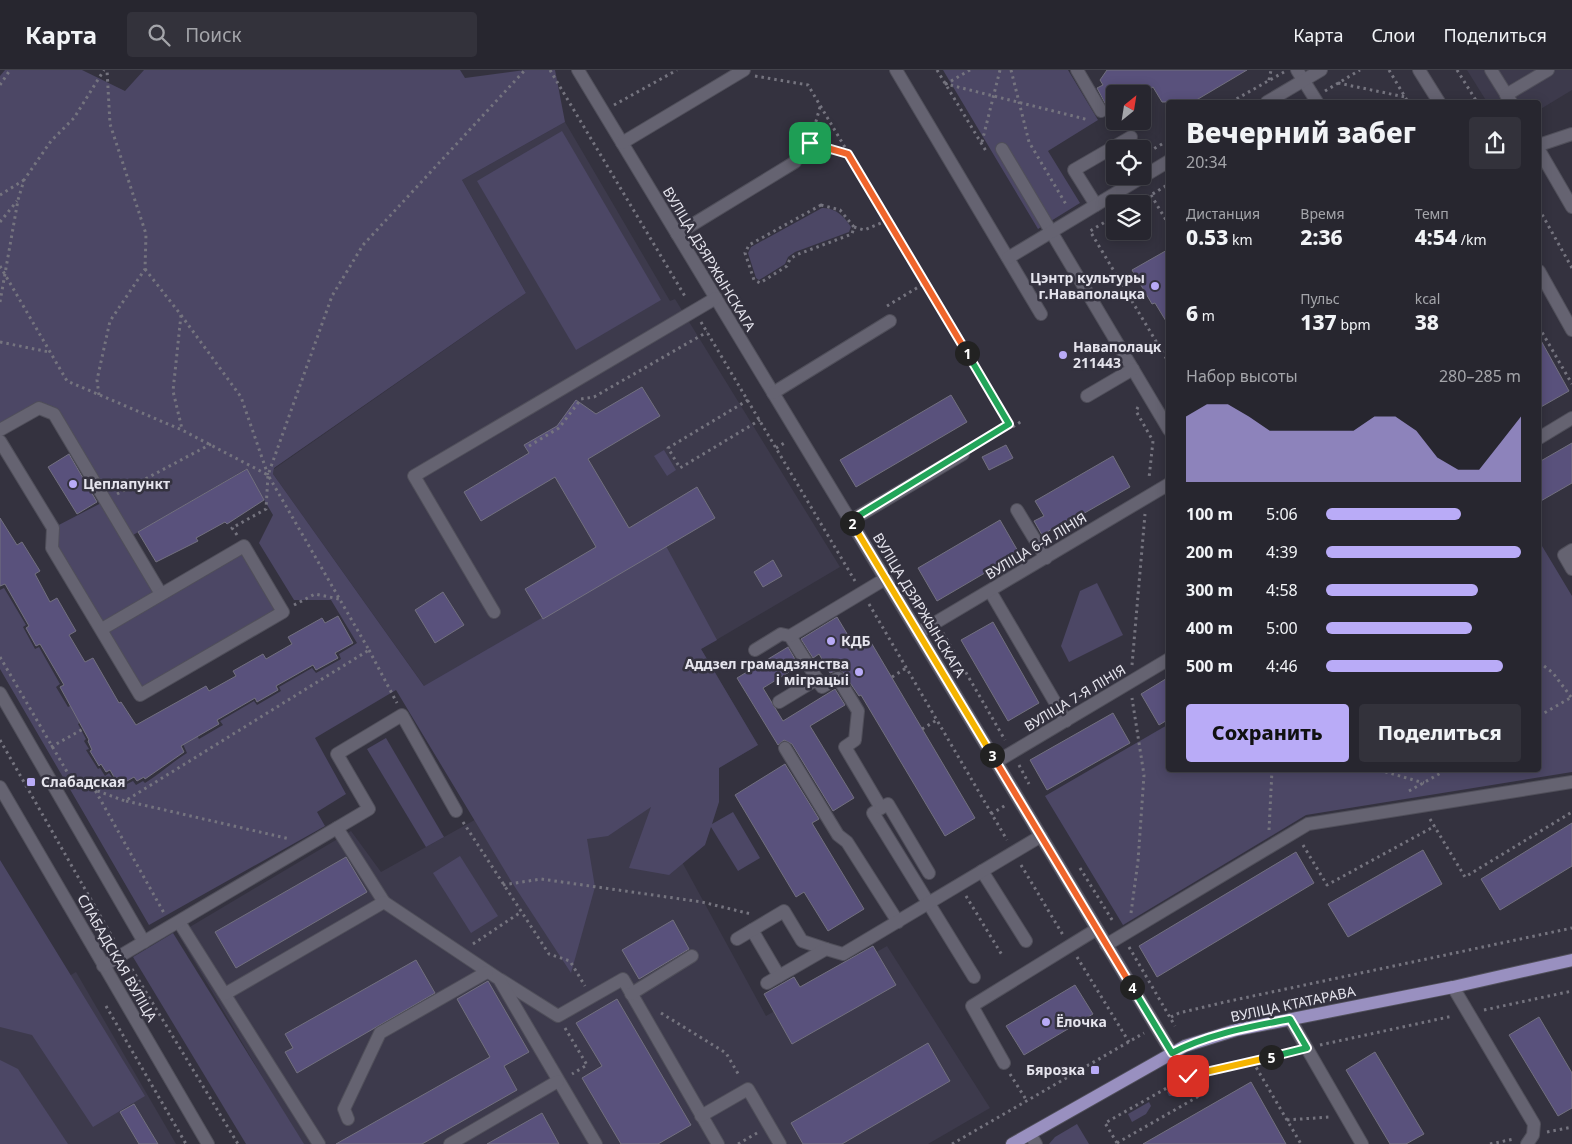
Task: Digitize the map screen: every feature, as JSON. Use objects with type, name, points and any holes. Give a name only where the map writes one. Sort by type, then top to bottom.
[{"type":"main road","name":"ВУЛІЦА КТАТАРАВА","points":[[1012,1144],[1033,1139],[1185,1046],[1236,1030],[1453,987],[1572,960]]},
{"type":"street","name":"ВУЛІЦА ДЗЯРЖЫНСКАГА","points":[[578,70],[1172,1053]]},
{"type":"street","points":[[896,70],[1041,314]]},
{"type":"street","points":[[1077,70],[1098,116]]},
{"type":"street","points":[[1269,100],[1300,75],[1321,70]]},
{"type":"street","points":[[1419,70],[1438,100]]},
{"type":"street","points":[[1492,70],[1508,99],[1548,70]]},
{"type":"street","points":[[622,143],[741,72]]},
{"type":"street","points":[[1300,75],[1315,100]]},
{"type":"street","points":[[1541,143],[1572,134]]},
{"type":"street","points":[[1096,205],[1074,170],[1131,137]]},
{"type":"street","points":[[1002,149],[1133,369],[1165,413]]},
{"type":"street","points":[[1541,153],[1572,207]]},
{"type":"street","points":[[677,234],[795,162]]},
{"type":"street","points":[[1008,258],[1166,163]]},
{"type":"street","points":[[1541,274],[1567,309],[1572,330]]},
{"type":"street","points":[[494,612],[414,476],[716,298]]},
{"type":"street","points":[[773,393],[890,321]]},
{"type":"street","points":[[1087,396],[1133,369]]},
{"type":"street","points":[[0,430],[39,408],[54,414],[161,594]]},
{"type":"street","points":[[1541,437],[1572,418]]},
{"type":"street","points":[[0,441],[53,528],[52,548],[140,695],[283,612],[244,546],[102,629]]},
{"type":"street","points":[[850,521],[963,454]]},
{"type":"street","name":"ВУЛІЦА 6-Я ЛІНІЯ","points":[[918,633],[1166,486]]},
{"type":"street","points":[[1017,510],[1046,558]]},
{"type":"street","points":[[1572,550],[1564,555],[1572,569]]},
{"type":"street","points":[[755,650],[781,634],[790,636],[886,579]]},
{"type":"street","points":[[990,590],[1066,721]]},
{"type":"street","points":[[790,636],[822,687],[838,678],[858,711],[855,740],[845,747],[881,808]]},
{"type":"street","name":"ВУЛІЦА 7-Я ЛІНІЯ","points":[[996,762],[1166,661]]},
{"type":"street","points":[[779,702],[817,679]]},
{"type":"street","points":[[0,693],[144,942]]},
{"type":"street","points":[[104,966],[369,809],[337,754],[402,715],[456,811]]},
{"type":"street","points":[[785,748],[838,835],[847,842],[898,922]]},
{"type":"street","points":[[1106,945],[1308,824],[1572,782]]},
{"type":"street","name":"СЛАБАДСКАЯ ВУЛІЦА","points":[[0,786],[208,1144]]},
{"type":"street","points":[[929,873],[888,804],[873,813],[974,976]]},
{"type":"street","points":[[337,828],[384,902],[486,972],[558,1016],[623,979],[718,1144]]},
{"type":"street","points":[[737,939],[784,911],[802,941],[843,954],[1041,836]]},
{"type":"street","points":[[982,871],[1026,941]]},
{"type":"street","points":[[225,994],[384,902]]},
{"type":"street","points":[[176,924],[225,994],[320,1144]]},
{"type":"street","points":[[1004,1063],[972,1006],[1097,929]]},
{"type":"street","points":[[752,930],[779,976]]},
{"type":"street","points":[[768,983],[826,949]]},
{"type":"street","points":[[631,994],[692,956]]},
{"type":"street","points":[[348,1119],[344,1109],[380,1033],[486,972]]},
{"type":"street","points":[[499,979],[596,1144]]},
{"type":"street","points":[[1453,987],[1534,1124],[1533,1135],[1527,1144]]},
{"type":"street","points":[[1290,1019],[1362,1144]]},
{"type":"street","points":[[450,1144],[558,1081]]},
{"type":"street","points":[[701,1116],[748,1090],[780,1144]]},
{"type":"path","points":[[0,84],[10,70]]},
{"type":"path","points":[[0,302],[18,200],[24,180],[51,141],[74,118],[106,70]]},
{"type":"path","points":[[99,396],[97,380],[110,321],[145,269],[146,234],[110,124],[106,70]]},
{"type":"path","points":[[244,546],[232,528],[266,509],[268,475],[332,296],[363,245],[525,70]]},
{"type":"path","points":[[550,70],[760,420],[1014,852],[1129,1042]]},
{"type":"path","points":[[614,106],[677,70]]},
{"type":"path","points":[[970,70],[946,84],[1019,103],[1098,116]]},
{"type":"path","points":[[981,143],[1000,70]]},
{"type":"path","points":[[1011,70],[1029,142],[1074,218]]},
{"type":"path","points":[[1269,80],[1271,70]]},
{"type":"path","points":[[1235,100],[1286,70]]},
{"type":"path","points":[[1315,100],[1360,70]]},
{"type":"path","points":[[1389,70],[1407,100]]},
{"type":"path","points":[[1457,70],[1476,100]]},
{"type":"path","points":[[741,72],[808,85],[1011,428],[1022,421]]},
{"type":"path","points":[[1338,83],[1405,97]]},
{"type":"path","points":[[821,106],[810,143],[848,154]]},
{"type":"path","points":[[1151,150],[1166,142]]},
{"type":"path","points":[[0,195],[24,180]]},
{"type":"path","points":[[1166,186],[1151,194],[1166,220]]},
{"type":"path","points":[[0,222],[18,200]]},
{"type":"path","points":[[854,227],[852,234],[847,238],[796,254],[790,259],[787,266],[760,283],[754,280],[745,253],[749,245],[821,206],[840,210],[854,227],[864,230],[888,220]]},
{"type":"path","points":[[1541,213],[1572,268]]},
{"type":"path","points":[[1106,221],[1090,231],[1166,359]]},
{"type":"path","points":[[145,269],[241,397],[268,475]]},
{"type":"path","points":[[181,315],[173,391],[182,430]]},
{"type":"path","points":[[1541,330],[1572,384]]},
{"type":"path","points":[[529,446],[552,435],[560,428],[581,399],[594,397],[707,332]]},
{"type":"path","points":[[0,342],[50,352]]},
{"type":"path","points":[[748,400],[668,448],[680,468],[760,420]]},
{"type":"path","points":[[963,454],[1009,424]]},
{"type":"path","points":[[105,501],[211,444]]},
{"type":"path","points":[[283,612],[315,594],[339,599]]},
{"type":"path","points":[[370,650],[402,715]]},
{"type":"path","points":[[0,657],[73,782],[95,790],[176,924]]},
{"type":"path","points":[[1541,664],[1553,673],[1572,697],[1541,715]]},
{"type":"path","points":[[892,677],[906,668]]},
{"type":"path","points":[[922,729],[937,720]]},
{"type":"path","points":[[36,755],[83,729]]},
{"type":"path","points":[[0,740],[114,940]]},
{"type":"path","points":[[1268,848],[1272,772]]},
{"type":"path","points":[[1386,772],[1424,783]]},
{"type":"path","points":[[125,801],[311,844]]},
{"type":"path","points":[[1422,806],[1465,877],[1572,812]]},
{"type":"path","points":[[465,825],[549,954],[570,961],[592,996]]},
{"type":"path","points":[[1295,832],[1327,885],[1435,826]]},
{"type":"path","points":[[1077,862],[1171,1017]]},
{"type":"path","points":[[503,885],[541,879],[702,902],[771,919]]},
{"type":"path","points":[[960,885],[1002,955]]},
{"type":"path","points":[[464,956],[472,945],[521,912]]},
{"type":"path","points":[[132,969],[238,1144]]},
{"type":"path","points":[[1198,1074],[1199,1096],[1117,1144],[1105,1123],[1188,1076],[1307,1048],[1572,991]]},
{"type":"path","points":[[106,1006],[186,1144]]},
{"type":"path","points":[[655,1009],[726,1053],[748,1090]]},
{"type":"path","points":[[558,1016],[587,1065],[558,1081]]},
{"type":"path","points":[[1253,1062],[1301,1144]]},
{"type":"path","points":[[1004,1063],[1026,1101]]},
{"type":"path","points":[[1287,1120],[1345,1115]]},
{"type":"path","points":[[738,1144],[769,1126]]},
{"type":"shaded area","points":[[5,70],[82,70],[125,91],[144,70],[460,70],[465,78],[525,70],[555,70],[565,122],[462,180],[526,293],[274,468],[273,474],[424,686],[666,546],[717,640],[701,649],[758,745],[719,768],[719,802],[712,824],[733,812],[760,858],[738,871],[711,827],[705,845],[669,875],[629,868],[651,807],[608,836],[587,839],[595,887],[571,973],[511,881],[396,690],[315,738],[346,794],[317,812],[325,826],[149,925],[0,669],[0,590],[4,588],[26,625],[23,627],[35,649],[39,647],[60,684],[56,687],[68,707],[72,705],[82,721],[78,724],[86,739],[84,741],[89,749],[86,750],[98,769],[100,768],[105,776],[109,773],[113,779],[127,784],[133,781],[136,785],[143,781],[145,783],[187,753],[182,742],[196,734],[199,739],[223,725],[220,721],[254,701],[257,705],[281,691],[279,687],[312,668],[316,673],[341,659],[339,654],[357,643],[331,600],[294,600],[259,543],[273,515],[246,469],[128,538],[161,594],[244,546],[283,612],[140,695],[52,548],[53,528],[105,501],[54,414],[39,408],[0,430],[0,76]]},
{"type":"shaded area","points":[[943,70],[1068,70],[1098,120],[1048,151],[1080,203],[1038,229]]},
{"type":"shaded area","points":[[1467,70],[1572,70],[1572,90],[1541,109],[1541,100],[1486,100]]},
{"type":"shaded area","points":[[565,122],[670,301],[675,299],[840,567],[701,649],[758,745],[652,807],[766,1016],[887,946],[990,1108],[928,1144],[302,1144],[178,934],[351,831],[381,872],[507,802],[273,474],[274,469],[526,293],[462,180]]},
{"type":"shaded area","points":[[562,131],[661,300],[576,350],[477,181]]},
{"type":"shaded area","points":[[822,208],[831,209],[843,216],[851,227],[849,232],[795,252],[788,257],[785,264],[759,280],[756,278],[748,253],[751,247]]},
{"type":"shaded area","points":[[664,450],[676,470],[667,476],[654,456]]},
{"type":"shaded area","points":[[1541,544],[1572,596],[1572,772],[1306,815],[1123,925],[1045,796],[1166,726],[1166,772],[1541,772]]},
{"type":"shaded area","points":[[1097,583],[1123,635],[1069,662],[1061,646],[1080,591]]},
{"type":"shaded area","points":[[386,738],[444,837],[426,847],[367,749]]},
{"type":"shaded area","points":[[460,856],[498,916],[471,933],[433,873]]},
{"type":"shaded area","points":[[0,860],[145,1096],[93,1127],[32,1035],[0,1027]]},
{"type":"shaded area","points":[[173,933],[304,1144],[246,1144],[133,957]]},
{"type":"shaded area","points":[[76,972],[176,1144],[0,1144],[0,1016]]},
{"type":"shaded area","points":[[0,1060],[18,1069],[68,1144],[0,1144]]},
{"type":"shaded area","points":[[1189,1079],[1194,1087],[1180,1096],[1169,1096],[1167,1092]]},
{"type":"shaded area","points":[[1149,1102],[1151,1106],[1146,1114],[1132,1122],[1128,1114]]},
{"type":"shaded area","points":[[1077,1124],[1089,1144],[1049,1144],[1055,1137]]},
{"type":"building","points":[[1107,70],[1247,70],[1196,100],[1166,100],[1166,102],[1162,102],[1153,87],[1151,88],[1151,85],[1106,85],[1106,105],[1097,88],[1103,85],[1100,80]]},
{"type":"building","name":"Цэнтр культуры г.Наваполацка","points":[[1166,251],[1166,321],[1155,303],[1152,304],[1132,270]]},
{"type":"building","points":[[1541,341],[1569,391],[1541,407]]},
{"type":"building","points":[[642,387],[660,416],[588,459],[629,528],[697,487],[715,518],[543,619],[525,589],[596,547],[555,477],[481,521],[464,492],[529,453],[524,445],[557,426],[576,400],[596,414]]},
{"type":"building","points":[[951,395],[967,422],[856,487],[840,460]]},
{"type":"building","points":[[1572,443],[1572,483],[1541,501],[1541,461]]},
{"type":"building","points":[[1006,445],[1013,458],[989,470],[982,457]]},
{"type":"building","name":"Цеплапункт","points":[[69,454],[97,502],[77,514],[48,467]]},
{"type":"building","points":[[1113,456],[1130,487],[1053,531],[1052,529],[1042,535],[1034,521],[1044,516],[1035,501]]},
{"type":"building","points":[[247,469],[264,500],[227,524],[225,522],[196,538],[198,541],[156,562],[138,532]]},
{"type":"building","points":[[0,518],[17,545],[22,542],[40,571],[35,574],[50,602],[57,598],[76,631],[69,635],[85,662],[93,658],[119,703],[121,702],[136,725],[206,686],[209,691],[236,676],[233,671],[263,654],[266,659],[292,644],[288,637],[322,618],[325,623],[338,616],[353,643],[335,653],[338,658],[316,670],[313,665],[276,686],[278,690],[257,702],[255,698],[217,720],[219,724],[181,746],[184,752],[145,779],[144,777],[137,781],[134,777],[127,781],[114,777],[110,770],[106,772],[101,764],[99,766],[90,751],[92,750],[89,740],[60,687],[64,685],[40,644],[36,646],[26,628],[29,626],[5,584],[0,586]]},
{"type":"building","points":[[1000,520],[1019,553],[937,601],[918,568]]},
{"type":"building","points":[[773,560],[782,576],[763,587],[754,572]]},
{"type":"building","points":[[443,592],[464,625],[435,643],[415,610]]},
{"type":"building","points":[[837,617],[855,647],[869,639],[975,818],[945,836],[861,695],[859,696],[842,671],[838,670],[830,673],[819,654],[813,658],[801,639]]},
{"type":"building","points":[[993,622],[1039,703],[1008,721],[961,640]]},
{"type":"building","points":[[788,647],[799,666],[763,688],[783,721],[835,689],[845,705],[810,726],[854,798],[833,811],[792,744],[784,740],[778,745],[737,678]]},
{"type":"building","points":[[1166,679],[1166,721],[1159,725],[1141,694]]},
{"type":"building","points":[[1113,713],[1130,743],[1047,790],[1030,760]]},
{"type":"building","points":[[785,764],[819,819],[812,823],[864,909],[828,931],[804,892],[796,897],[735,795]]},
{"type":"building","points":[[1572,823],[1572,866],[1500,910],[1481,879]]},
{"type":"building","points":[[1423,850],[1442,884],[1348,937],[1328,904]]},
{"type":"building","points":[[1296,852],[1314,883],[1157,977],[1139,946]]},
{"type":"building","points":[[346,857],[367,892],[236,968],[215,932]]},
{"type":"building","points":[[673,920],[689,949],[639,979],[622,950]]},
{"type":"building","points":[[873,946],[896,985],[792,1044],[764,994],[794,977],[800,987]]},
{"type":"building","points":[[416,960],[435,993],[297,1073],[285,1052],[293,1048],[285,1034]]},
{"type":"building","points":[[488,981],[529,1052],[504,1066],[517,1090],[422,1144],[336,1144],[490,1057],[457,999]]},
{"type":"building","points":[[1075,985],[1093,1014],[1024,1055],[1006,1026]]},
{"type":"building","points":[[617,999],[691,1125],[658,1144],[621,1144],[582,1078],[602,1066],[576,1023]]},
{"type":"building","points":[[1539,1017],[1572,1073],[1572,1108],[1558,1116],[1509,1035]]},
{"type":"building","points":[[928,1043],[950,1081],[842,1144],[803,1144],[791,1123]]},
{"type":"building","points":[[1375,1052],[1424,1134],[1406,1144],[1390,1144],[1346,1070]]},
{"type":"building","points":[[1251,1082],[1286,1144],[1143,1144]]},
{"type":"building","points":[[134,1104],[158,1144],[139,1144],[120,1112]]},
{"type":"building","points":[[542,1113],[559,1144],[487,1144]]},
{"type":"place","name":"Цэнтр культуры г.Наваполацка","points":[[1155,286]]},
{"type":"place","name":"Наваполацк 211443","points":[[1063,355]]},
{"type":"place","name":"Цеплапункт","points":[[73,484]]},
{"type":"place","name":"КДБ","points":[[831,641]]},
{"type":"place","name":"Аддзел грамадзянства і міграцыі","points":[[859,672]]},
{"type":"place","name":"Слабадская","points":[[31,782]]},
{"type":"place","name":"Ёлочка","points":[[1046,1022]]},
{"type":"place","name":"Бярозка","points":[[1095,1070]]},
{"type":"route","points":[[810,143],[848,154],[1009,424],[963,454],[850,521],[1172,1053],[1185,1046],[1236,1030],[1290,1019],[1307,1048],[1188,1076]]}]
